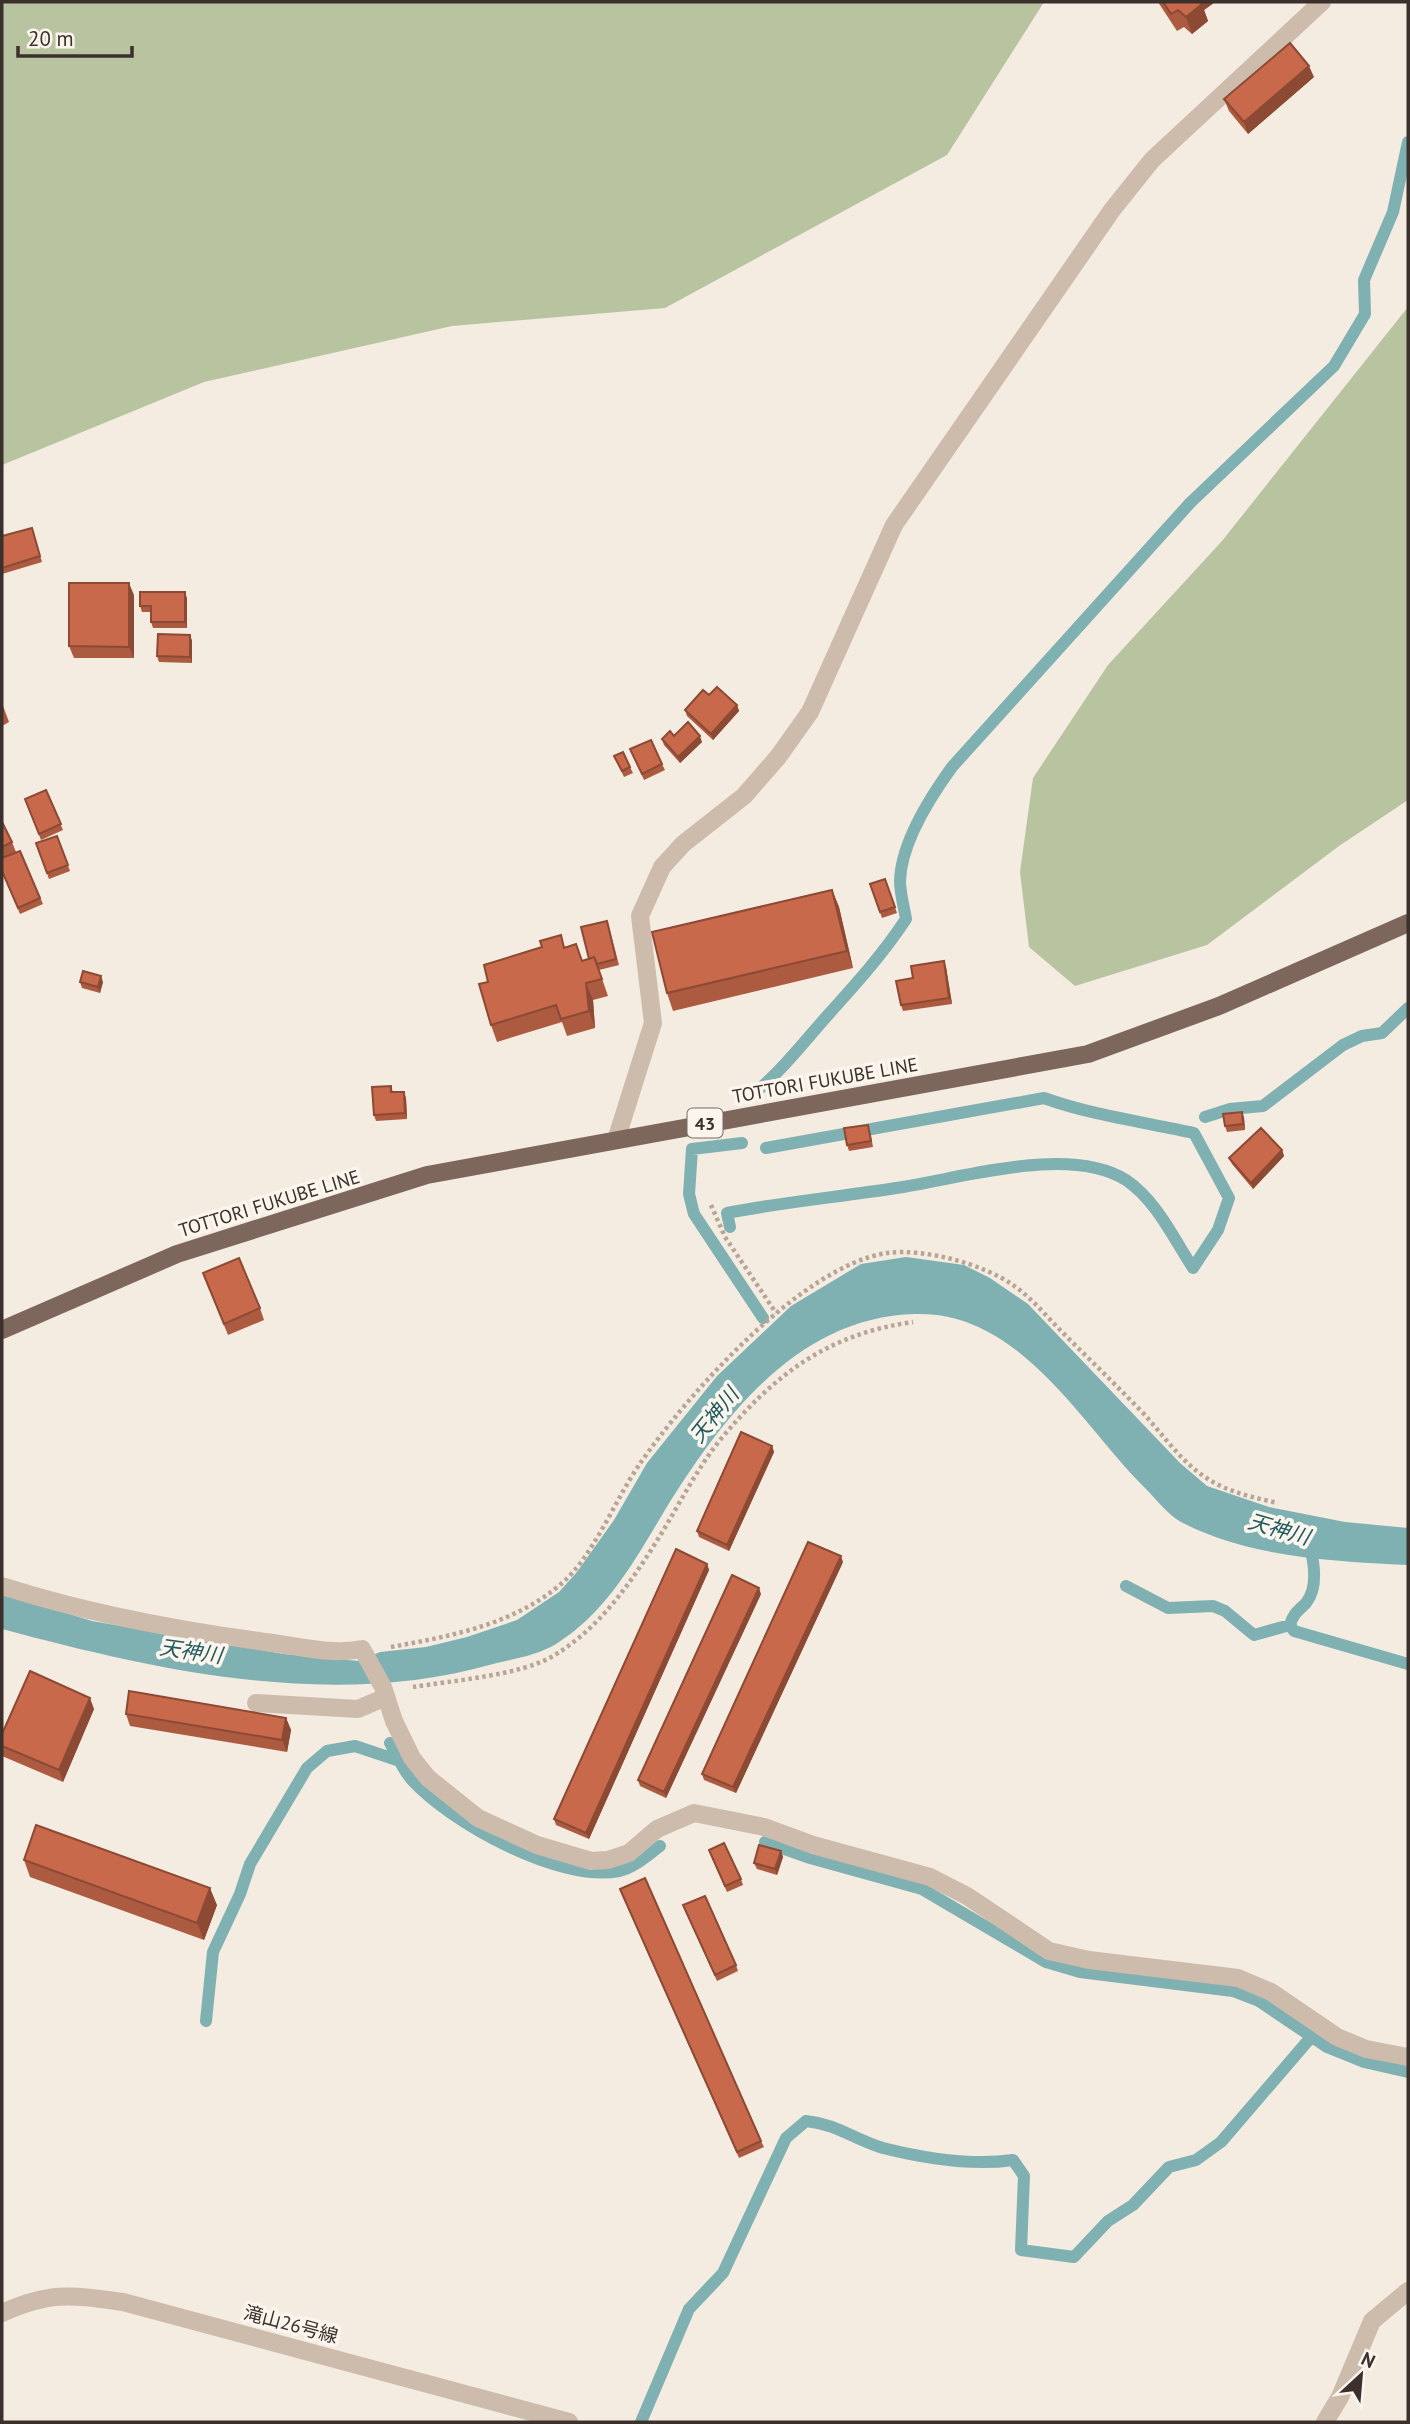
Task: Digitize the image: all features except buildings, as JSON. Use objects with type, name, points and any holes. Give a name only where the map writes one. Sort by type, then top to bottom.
[{"type":"main road","name":"TOTTORI FUKUBE LINE","points":[[2,1331],[177,1254],[428,1175],[1088,1054],[1219,1006],[1408,923]]},
{"type":"street","points":[[617,1140],[653,1023],[640,916],[662,867],[683,844],[744,796],[778,757],[810,712],[894,525],[1112,210],[1152,160],[1322,2]]},
{"type":"street","points":[[2,1586],[112,1616],[254,1641],[344,1653],[363,1651],[385,1692],[394,1721],[406,1746],[428,1777],[478,1818],[550,1849],[591,1861],[608,1860],[629,1853],[657,1829],[694,1813],[764,1827],[813,1845],[930,1877],[967,1896],[1049,1951],[1089,1960],[1238,1978],[1271,1992],[1337,2037],[1366,2049],[1408,2057]]},
{"type":"street","points":[[256,1703],[358,1709],[385,1692]]},
{"type":"street","points":[[1325,2422],[1340,2397],[1372,2321],[1408,2291]]},
{"type":"street","name":"滝山26号線","points":[[2,2313],[30,2300],[64,2294],[123,2302],[569,2422]]},
{"type":"path","points":[[711,1205],[725,1237],[776,1313]]},
{"type":"path","points":[[363,1651],[457,1635],[513,1616],[564,1582],[597,1536],[639,1465],[704,1383],[785,1304],[859,1260],[890,1252],[939,1256],[973,1265],[1013,1285],[1144,1415],[1186,1462],[1202,1474],[1252,1497],[1278,1503]]},
{"type":"path","points":[[385,1692],[506,1671],[551,1658],[591,1627],[628,1587],[719,1441],[786,1373],[828,1345],[879,1326],[913,1322]]},
{"type":"green space","points":[[2,2],[1044,2],[947,155],[665,308],[452,326],[204,382],[2,465]]},
{"type":"green space","points":[[1408,307],[1408,800],[1339,846],[1207,945],[1075,986],[1029,947],[1020,872],[1033,778],[1108,665],[1222,541]]},
{"type":"water","name":"天神川","points":[[906,1257],[964,1265],[990,1278],[1028,1304],[1180,1463],[1207,1486],[1269,1507],[1345,1522],[1408,1528],[1408,1565],[1321,1559],[1264,1550],[1208,1534],[1181,1522],[1145,1488],[1072,1404],[1017,1350],[986,1330],[952,1318],[915,1314],[873,1320],[834,1333],[799,1353],[767,1379],[711,1441],[631,1566],[605,1601],[574,1631],[556,1644],[534,1654],[432,1677],[370,1684],[308,1684],[246,1680],[184,1671],[122,1659],[2,1629],[2,1593],[92,1621],[284,1654],[359,1661],[380,1652],[426,1647],[467,1637],[517,1620],[559,1592],[577,1572],[614,1520],[647,1463],[717,1376],[791,1306],[861,1264]]},
{"type":"waterway","points":[[756,1092],[784,1065],[858,981],[906,919],[900,881],[906,851],[927,806],[952,767],[1190,503],[1334,366],[1365,314],[1364,280],[1393,212],[1408,142]]},
{"type":"waterway","points":[[1205,1117],[1230,1109],[1263,1106],[1343,1045],[1362,1036],[1382,1033],[1408,1008]]},
{"type":"waterway","points":[[730,1227],[727,1213],[748,1209],[896,1188],[1013,1167],[1075,1165],[1102,1170],[1137,1188],[1164,1221],[1193,1268],[1218,1230],[1229,1198],[1194,1133],[1099,1114],[1044,1098],[766,1148]]},
{"type":"waterway","points":[[742,1143],[692,1149],[689,1194],[694,1214],[763,1318]]},
{"type":"waterway","name":"天神川","points":[[1309,1543],[1314,1566],[1313,1589],[1306,1603],[1291,1621],[1290,1625],[1294,1631],[1408,1664]]},
{"type":"waterway","points":[[1126,1586],[1168,1608],[1213,1606],[1225,1611],[1254,1635],[1290,1625]]},
{"type":"waterway","points":[[390,1743],[409,1776],[430,1797],[479,1831],[538,1859],[567,1868],[595,1872],[619,1871],[635,1864],[660,1846]]},
{"type":"waterway","points":[[206,2021],[213,1952],[240,1894],[250,1864],[307,1768],[327,1751],[355,1746],[400,1761]]},
{"type":"waterway","points":[[765,1842],[810,1858],[922,1889],[1046,1962],[1080,1972],[1233,1991],[1259,2001],[1327,2047],[1364,2062],[1408,2072]]},
{"type":"waterway","points":[[641,2422],[689,2309],[723,2273],[786,2138],[806,2121],[827,2125],[873,2145],[914,2155],[964,2161],[1013,2160],[1024,2176],[1021,2250],[1074,2257],[1108,2221],[1133,2205],[1169,2167],[1196,2160],[1221,2142],[1312,2036]]}]
